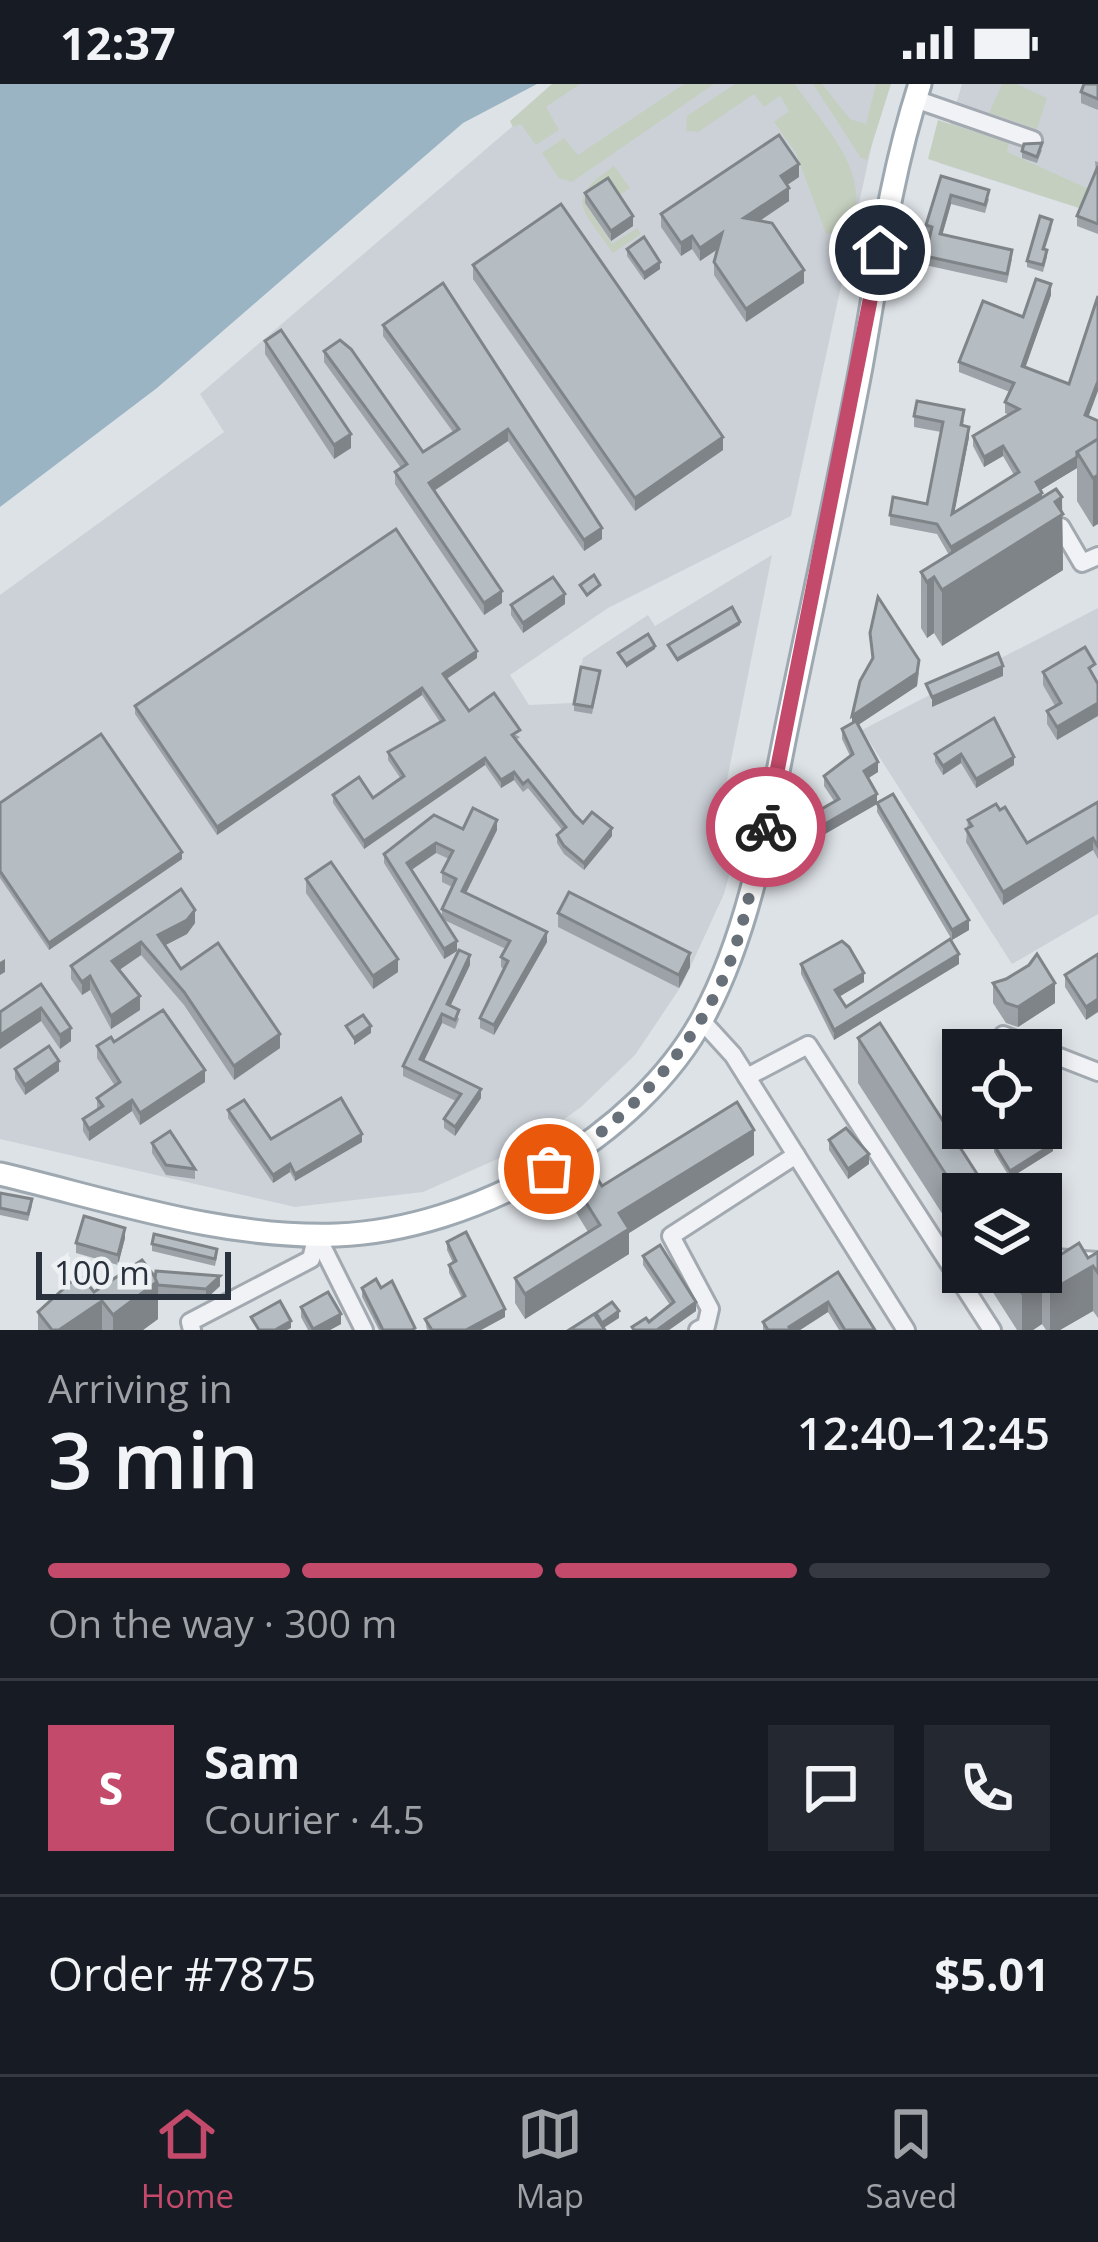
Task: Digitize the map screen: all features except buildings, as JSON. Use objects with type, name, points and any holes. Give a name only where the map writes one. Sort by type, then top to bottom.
[{"type":"main road","points":[[0,1174],[228,1228],[317,1235],[410,1225],[487,1202],[528,1182],[570,1156],[633,1103],[702,1021],[730,960],[770,810],[887,210],[918,92]]},
{"type":"street","points":[[918,92],[1034,140]]},
{"type":"street","points":[[1022,550],[1060,527],[1082,563],[1098,556]]},
{"type":"street","points":[[702,1021],[747,1077],[906,1330]]},
{"type":"street","points":[[747,1077],[808,1045],[992,1330]]},
{"type":"street","points":[[1062,1058],[1098,1072]]},
{"type":"street","points":[[698,1330],[706,1326],[710,1309],[672,1246],[671,1236],[796,1155]]},
{"type":"street","points":[[192,1330],[190,1322],[311,1258],[317,1235]]},
{"type":"street","points":[[317,1235],[364,1330]]},
{"type":"street","points":[[1062,1258],[1098,1261]]},
{"type":"shaded area","points":[[562,84],[885,84],[791,516],[608,608],[510,675],[529,705],[572,703],[583,658],[648,615],[655,626],[772,555],[712,855],[733,861],[724,894],[682,985],[635,1055],[581,1107],[527,1146],[423,1192],[295,1207],[0,1139],[0,595],[224,432],[200,394]]},
{"type":"shaded area","points":[[962,84],[1098,84],[1098,214],[939,163]]},
{"type":"shaded area","points":[[1098,608],[1098,914],[1012,964],[862,730]]},
{"type":"green space","points":[[552,84],[580,84],[546,107],[559,130],[536,145],[521,124],[513,127],[510,121]]},
{"type":"green space","points":[[684,84],[714,84],[572,182],[559,178],[542,153],[564,138],[578,155]]},
{"type":"green space","points":[[735,84],[795,84],[851,170],[856,208],[850,228],[826,234],[796,153],[774,122],[789,111],[780,96],[764,107],[754,94],[698,132],[686,131],[687,116]]},
{"type":"green space","points":[[813,84],[822,84],[850,119],[866,124],[876,84],[891,84],[867,160],[861,158]]},
{"type":"green space","points":[[1002,84],[1017,84],[1047,98],[1037,129],[989,113]]},
{"type":"green space","points":[[938,120],[1009,143],[1007,152],[1091,190],[1098,214],[928,159]]},
{"type":"green space","points":[[614,166],[630,188],[617,197],[609,187],[585,203],[612,244],[637,228],[641,234],[613,253],[586,215],[583,197]]},
{"type":"water","points":[[0,84],[537,84],[463,123],[157,388],[0,507]]},
{"type":"way so far","points":[[549,1169],[633,1103],[702,1021],[730,960],[766,827]]},
{"type":"route","points":[[766,827],[880,250]]}]
